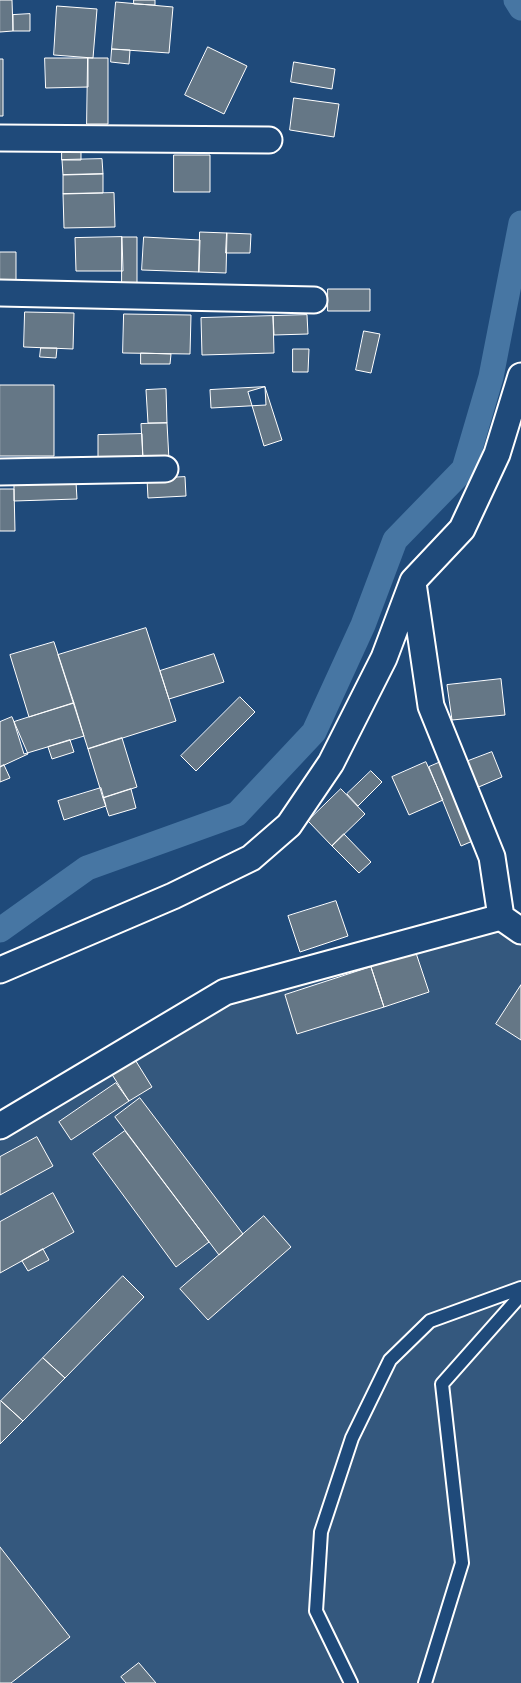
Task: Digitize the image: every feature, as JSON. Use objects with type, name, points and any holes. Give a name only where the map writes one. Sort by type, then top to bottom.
[{"type":"street","points":[[0,138],[268,140]]},
{"type":"street","points":[[0,293],[314,300]]},
{"type":"street","points":[[0,970],[173,896],[251,858],[289,825],[335,754],[384,658],[413,581],[462,529],[497,454],[521,376]]},
{"type":"street","points":[[0,472],[165,469]]},
{"type":"street","points":[[413,581],[431,706],[492,857],[501,917],[521,931]]},
{"type":"street","points":[[0,1126],[225,992],[501,917]]},
{"type":"lane","points":[[351,1683],[316,1611],[321,1532],[352,1438],[390,1360],[430,1321],[521,1288]]},
{"type":"lane","points":[[425,1683],[462,1563],[442,1384],[521,1294]]},
{"type":"shaded area","points":[[500,931],[521,945],[521,1683],[0,1683],[0,1142],[121,1063],[256,991]]},
{"type":"building","points":[[0,0],[12,0],[13,31],[0,32]]},
{"type":"building","points":[[134,0],[155,0],[155,5],[134,4]]},
{"type":"building","points":[[116,2],[173,7],[169,53],[112,49]]},
{"type":"building","points":[[57,6],[97,9],[93,58],[54,55]]},
{"type":"building","points":[[30,14],[30,31],[13,31],[13,15]]},
{"type":"building","points":[[208,47],[247,66],[224,114],[185,95]]},
{"type":"building","points":[[112,49],[130,50],[129,64],[111,62]]},
{"type":"building","points":[[45,58],[88,58],[88,87],[46,88]]},
{"type":"building","points":[[88,58],[108,58],[108,124],[87,124]]},
{"type":"building","points":[[0,59],[3,59],[3,116],[0,116]]},
{"type":"building","points":[[294,62],[335,69],[332,89],[291,82]]},
{"type":"building","points":[[294,98],[339,104],[334,137],[290,130]]},
{"type":"building","points":[[62,152],[81,152],[81,160],[62,160]]},
{"type":"building","points":[[174,155],[210,155],[210,192],[174,192]]},
{"type":"building","points":[[102,159],[103,174],[63,175],[62,160]]},
{"type":"building","points":[[103,174],[103,193],[63,194],[63,175]]},
{"type":"building","points":[[114,193],[115,227],[64,228],[63,194]]},
{"type":"building","points":[[200,232],[227,233],[226,273],[199,272]]},
{"type":"building","points":[[227,233],[251,234],[250,253],[226,253]]},
{"type":"building","points":[[122,237],[137,237],[137,284],[122,284]]},
{"type":"building","points":[[122,237],[123,271],[76,271],[75,238]]},
{"type":"building","points":[[144,237],[200,240],[199,272],[142,270]]},
{"type":"building","points":[[0,252],[16,252],[16,283],[0,283]]},
{"type":"building","points":[[328,289],[370,289],[370,311],[328,311]]},
{"type":"building","points":[[25,312],[74,313],[73,349],[24,347]]},
{"type":"building","points":[[124,314],[191,315],[190,354],[123,353]]},
{"type":"building","points":[[307,315],[308,334],[274,335],[273,316]]},
{"type":"building","points":[[273,316],[274,353],[202,355],[201,318]]},
{"type":"building","points":[[364,331],[380,334],[371,373],[356,370]]},
{"type":"building","points":[[41,348],[57,348],[56,358],[40,357]]},
{"type":"building","points":[[293,349],[309,349],[308,372],[293,372]]},
{"type":"building","points":[[141,353],[171,354],[170,364],[141,364]]},
{"type":"building","points":[[0,385],[54,385],[54,456],[0,456]]},
{"type":"building","points":[[265,387],[282,440],[264,446],[248,392]]},
{"type":"building","points":[[265,387],[266,405],[211,408],[210,390]]},
{"type":"building","points":[[166,389],[167,423],[148,423],[146,390]]},
{"type":"building","points":[[167,423],[169,460],[143,460],[141,424]]},
{"type":"building","points":[[142,434],[143,460],[98,461],[98,435]]},
{"type":"building","points":[[185,477],[186,496],[148,498],[147,479]]},
{"type":"building","points":[[76,482],[77,499],[14,501],[14,484]]},
{"type":"building","points":[[0,489],[14,489],[15,531],[0,531]]},
{"type":"building","points":[[146,628],[176,721],[88,749],[58,655]]},
{"type":"building","points":[[54,642],[74,703],[29,717],[10,655]]},
{"type":"building","points":[[214,654],[224,682],[169,699],[160,671]]},
{"type":"building","points":[[501,679],[505,715],[452,720],[447,685]]},
{"type":"building","points":[[240,697],[255,712],[196,771],[181,756]]},
{"type":"building","points":[[74,703],[84,736],[24,754],[14,722]]},
{"type":"building","points":[[12,717],[28,754],[0,767],[0,722]]},
{"type":"building","points":[[122,738],[137,787],[103,798],[88,749]]},
{"type":"building","points":[[70,740],[74,752],[52,759],[48,747]]},
{"type":"building","points":[[492,752],[502,777],[474,789],[463,763]]},
{"type":"building","points":[[443,761],[475,840],[461,846],[429,767]]},
{"type":"building","points":[[426,762],[443,800],[409,815],[392,777]]},
{"type":"building","points":[[4,765],[10,778],[0,782],[0,767]]},
{"type":"building","points":[[371,771],[382,782],[358,806],[347,794]]},
{"type":"building","points":[[101,788],[106,806],[64,820],[58,801]]},
{"type":"building","points":[[131,789],[136,808],[109,816],[103,798]]},
{"type":"building","points":[[341,789],[365,814],[332,846],[308,821]]},
{"type":"building","points":[[344,834],[371,862],[359,873],[332,846]]},
{"type":"building","points":[[336,901],[348,936],[300,952],[288,916]]},
{"type":"building","points":[[416,953],[429,992],[384,1007],[371,967]]},
{"type":"building","points":[[371,967],[384,1007],[297,1034],[285,995]]},
{"type":"building","points":[[521,985],[521,1040],[496,1024]]},
{"type":"building","points":[[134,1058],[152,1087],[129,1101],[111,1073]]},
{"type":"building","points":[[116,1083],[129,1101],[71,1140],[59,1122]]},
{"type":"building","points":[[140,1098],[243,1234],[219,1255],[115,1117]]},
{"type":"building","points":[[125,1131],[209,1242],[176,1267],[93,1154]]},
{"type":"building","points":[[37,1137],[53,1166],[0,1195],[0,1157]]},
{"type":"building","points":[[53,1193],[74,1232],[0,1273],[0,1222]]},
{"type":"building","points":[[264,1216],[291,1247],[208,1320],[180,1289]]},
{"type":"building","points":[[43,1249],[49,1260],[28,1271],[22,1261]]},
{"type":"building","points":[[123,1276],[144,1297],[65,1378],[43,1358]]},
{"type":"building","points":[[43,1358],[65,1378],[23,1421],[1,1401]]},
{"type":"building","points":[[0,1402],[23,1421],[0,1444]]},
{"type":"building","points":[[0,1547],[70,1637],[11,1683],[0,1683]]},
{"type":"building","points":[[139,1663],[156,1683],[126,1683],[121,1677]]},
{"type":"waterway","points":[[516,0],[521,8]]},
{"type":"waterway","points":[[0,930],[87,868],[237,814],[314,732],[363,625],[395,540],[464,469],[491,377],[521,223]]}]
